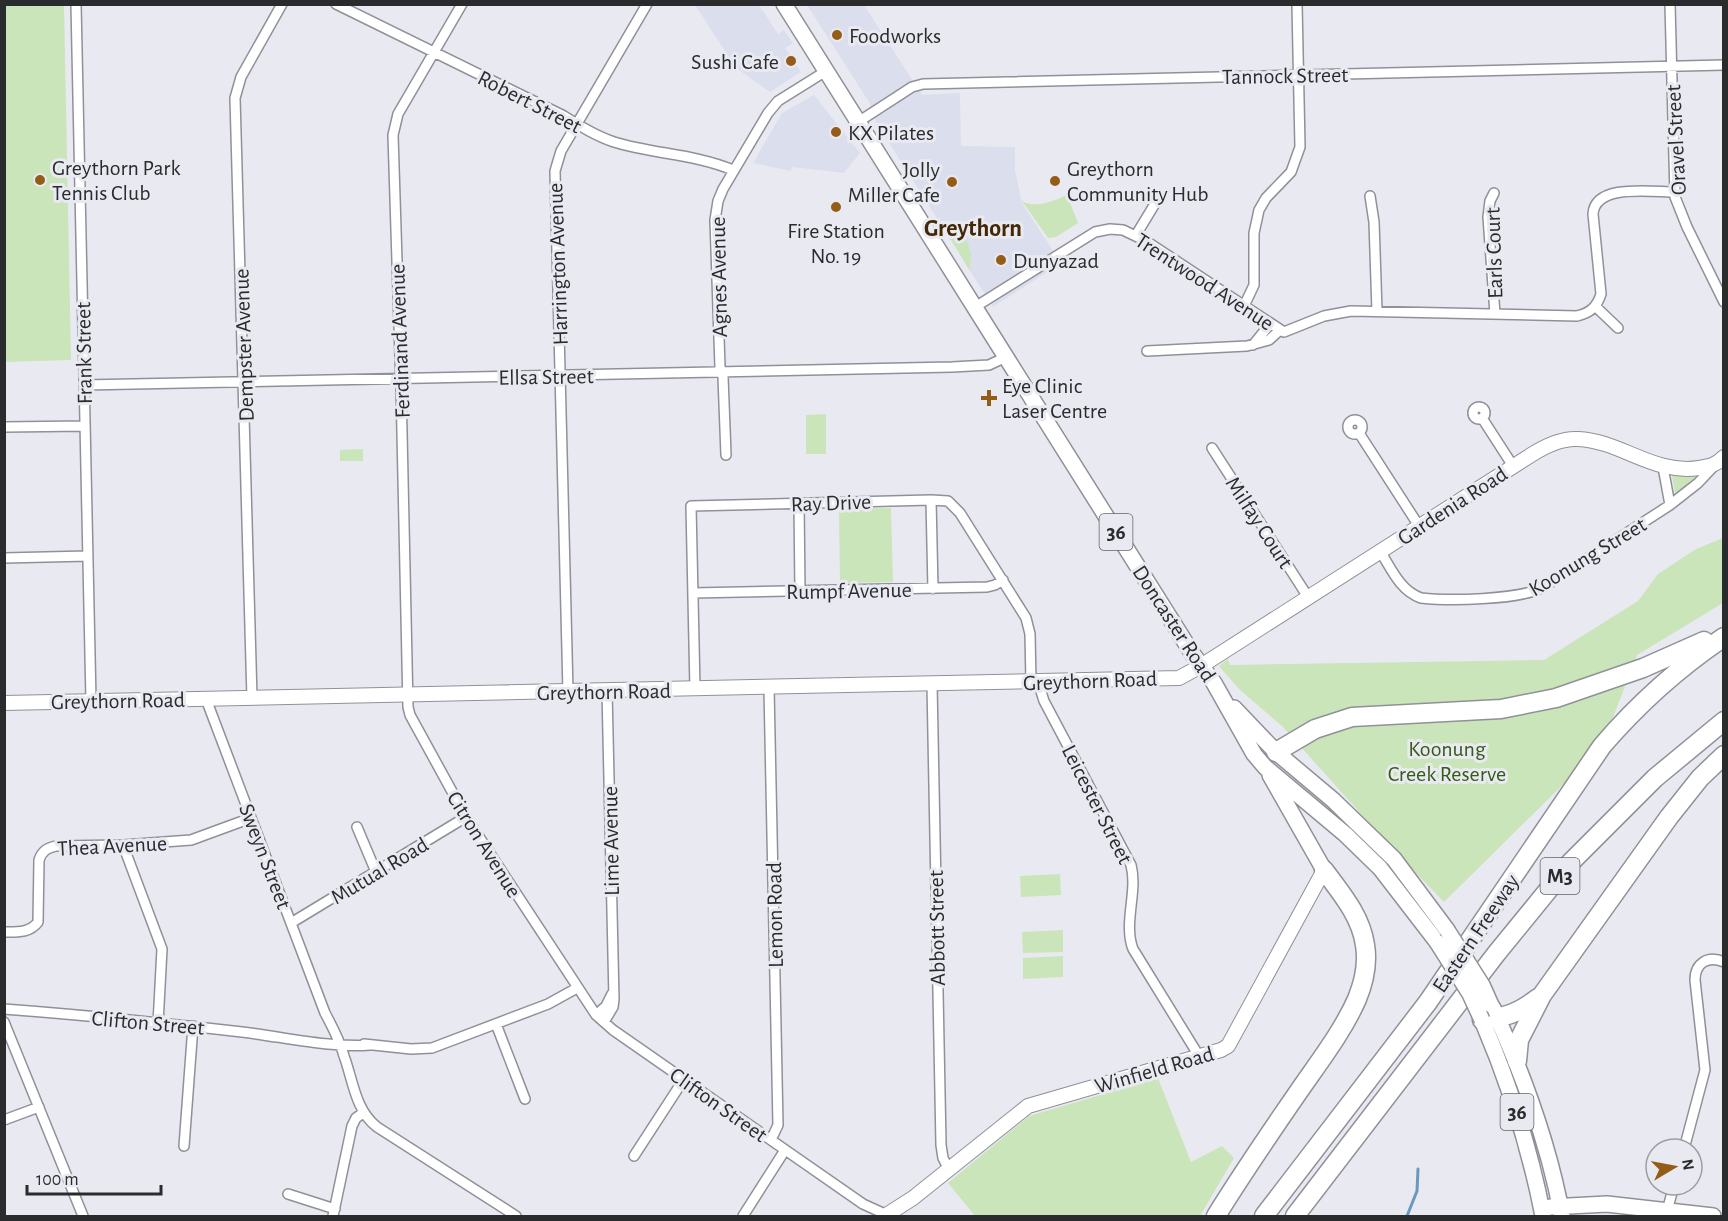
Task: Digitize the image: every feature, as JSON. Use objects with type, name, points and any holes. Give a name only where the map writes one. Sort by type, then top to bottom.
[{"type":"highway","points":[[1271,760],[1315,729],[1352,717],[1471,712],[1520,706],[1556,698],[1608,682],[1724,632]]},
{"type":"highway","name":"Eastern Freeway","points":[[1264,1216],[1428,1002],[1602,746],[1628,716],[1671,676],[1724,637]]},
{"type":"highway","name":"Eastern Freeway","points":[[1295,1216],[1489,963],[1558,877],[1648,785],[1724,721]]},
{"type":"highway","points":[[1517,1061],[1519,1040],[1542,995],[1669,817],[1700,778],[1724,755]]},
{"type":"highway","name":"36","points":[[1216,1216],[1239,1178],[1318,1065],[1357,999],[1365,971],[1365,945],[1354,912],[1324,870]]},
{"type":"highway","points":[[1490,1014],[1522,1011],[1542,995]]},
{"type":"main road","name":"Doncaster Road","points":[[784,4],[1201,666],[1271,760],[1324,870]]},
{"type":"main road","name":"Gardenia Road","points":[[1201,666],[1541,448],[1556,442],[1579,439],[1599,443],[1664,467],[1683,470],[1720,461]]},
{"type":"main road","name":"Greythorn Road","points":[[4,703],[1179,678],[1201,666]]},
{"type":"main road","name":"Doncaster Road","points":[[1271,760],[1333,800],[1394,859],[1442,936],[1482,985],[1526,1142],[1542,1212]]},
{"type":"main road","name":"Winfield Road","points":[[887,1216],[913,1198],[1028,1106],[1221,1050],[1231,1043],[1324,870]]},
{"type":"main road","name":"Doncaster Road","points":[[1490,1014],[1517,1061],[1539,1126],[1561,1211]]},
{"type":"main road","points":[[1554,1180],[1569,1196],[1586,1204]]},
{"type":"main road","points":[[1542,1212],[1561,1211],[1586,1204],[1607,1204],[1666,1214],[1713,1216]]},
{"type":"street","name":"Frank Street","points":[[76,4],[91,701]]},
{"type":"street","name":"Dempster Avenue","points":[[252,698],[235,98],[241,76],[282,4]]},
{"type":"street","name":"Robert Street","points":[[336,4],[614,142],[704,160],[733,170]]},
{"type":"street","name":"Ferdinand Avenue","points":[[408,695],[393,135],[398,114],[462,4]]},
{"type":"street","name":"Harrington Avenue","points":[[568,692],[554,180],[558,158],[647,4]]},
{"type":"street","points":[[1244,306],[1254,285],[1254,225],[1259,210],[1266,198],[1286,178],[1298,157],[1300,140],[1297,4]]},
{"type":"street","name":"Oravel Street","points":[[1670,4],[1675,192],[1679,209],[1724,302]]},
{"type":"street","name":"Tannock Street","points":[[858,122],[920,84],[1724,65]]},
{"type":"street","name":"Agnes Avenue","points":[[726,455],[716,209],[720,195],[733,170],[773,106],[826,70]]},
{"type":"street","points":[[1618,328],[1595,306],[1600,298],[1601,289],[1593,214],[1595,204],[1602,197],[1611,193],[1675,192]]},
{"type":"street","name":"Earls Court","points":[[1494,193],[1490,201],[1488,217],[1495,314]]},
{"type":"street","points":[[1370,196],[1374,222],[1377,311]]},
{"type":"street","points":[[1136,235],[1156,202]]},
{"type":"street","name":"Trentwood Avenue","points":[[975,307],[1087,236],[1114,229],[1136,235],[1270,324],[1288,332],[1310,321],[1334,314],[1377,311],[1572,316],[1583,315],[1595,306]]},
{"type":"street","points":[[1253,345],[1270,324]]},
{"type":"street","points":[[1147,351],[1253,345],[1269,340],[1280,330]]},
{"type":"street","name":"Ellsa Street","points":[[84,386],[985,366],[1006,357]]},
{"type":"street","points":[[1482,418],[1513,466]]},
{"type":"street","points":[[4,428],[85,426]]},
{"type":"street","points":[[1359,433],[1419,526]]},
{"type":"street","name":"Milfay Court","points":[[1212,448],[1308,597]]},
{"type":"street","name":"Koonung Street","points":[[1380,551],[1404,589],[1415,596],[1429,598],[1520,596],[1542,588],[1670,505],[1698,483],[1720,461]]},
{"type":"street","name":"Koonung Street","points":[[1664,467],[1670,505]]},
{"type":"street","points":[[931,500],[933,589]]},
{"type":"street","name":"Ray Drive","points":[[695,689],[691,506],[931,500],[944,500],[956,508],[1028,623],[1035,682]]},
{"type":"street","points":[[799,503],[800,591]]},
{"type":"street","points":[[4,558],[88,556]]},
{"type":"street","name":"Rumpf Avenue","points":[[693,593],[987,587],[1003,580]]},
{"type":"street","name":"Leicester Street","points":[[1035,682],[1131,865],[1133,880],[1130,935],[1132,950],[1199,1056]]},
{"type":"street","name":"Abbott Street","points":[[932,684],[941,1145],[948,1170]]},
{"type":"street","name":"Lemon Road","points":[[769,688],[778,1125],[771,1140]]},
{"type":"street","name":"Lime Avenue","points":[[600,1019],[613,991],[607,691]]},
{"type":"street","name":"Citron Avenue","points":[[408,695],[410,715],[466,818],[577,988]]},
{"type":"street","name":"Sweyn Street","points":[[206,699],[363,1113],[377,1127],[516,1216]]},
{"type":"street","name":"Thea Avenue","points":[[4,932],[27,931],[38,922],[39,860],[41,854],[48,848],[191,840],[251,818]]},
{"type":"street","name":"Mutual Road","points":[[291,923],[466,818]]},
{"type":"street","points":[[357,826],[376,872]]},
{"type":"street","points":[[123,845],[162,949],[158,1024]]},
{"type":"street","points":[[1686,1137],[1705,1070],[1695,980],[1696,971],[1701,963],[1711,959],[1724,962]]},
{"type":"street","name":"Clifton Street","points":[[548,1004],[577,988],[600,1019],[863,1204],[887,1216]]},
{"type":"street","name":"Clifton Street","points":[[4,1009],[428,1049],[548,1004],[583,997]]},
{"type":"street","points":[[4,1022],[83,1216]]},
{"type":"street","points":[[496,1023],[525,1100]]},
{"type":"street","points":[[184,1146],[193,1026]]},
{"type":"street","points":[[634,1156],[684,1079]]},
{"type":"street","points":[[4,1120],[39,1107]]},
{"type":"street","points":[[288,1194],[334,1213],[352,1126],[356,1118],[363,1113]]},
{"type":"street","points":[[743,1216],[785,1150]]},
{"type":"street","points":[[1666,1214],[1671,1197]]},
{"type":"shaded area","points":[[695,5],[759,5],[778,34],[784,30],[793,43],[784,49],[801,72],[770,92],[736,68]]},
{"type":"shaded area","points":[[807,5],[864,5],[922,95],[960,93],[961,146],[1015,147],[1015,170],[1022,203],[1061,263],[993,307],[876,122],[869,102]]},
{"type":"shaded area","points":[[814,95],[860,153],[844,173],[792,167],[791,171],[753,163],[782,113]]},
{"type":"green space","points":[[4,5],[64,5],[71,360],[5,362]]},
{"type":"green space","points":[[1067,195],[1078,223],[1056,237],[1048,238],[1022,201],[1039,204]]},
{"type":"green space","points":[[952,226],[962,228],[971,253],[970,271],[944,228]]},
{"type":"green space","points":[[826,414],[826,454],[806,454],[806,415]]},
{"type":"green space","points":[[363,449],[363,461],[340,461],[340,450]]},
{"type":"green space","points":[[1672,475],[1697,475],[1675,494]]},
{"type":"green space","points":[[891,508],[893,582],[840,583],[839,509]]},
{"type":"green space","name":"Koonung Creek Reserve","points":[[1723,538],[1723,603],[1637,655],[1602,746],[1444,902],[1387,843],[1283,727],[1240,690],[1219,666],[1228,659],[1230,665],[1544,660],[1638,601],[1658,574],[1696,549]]},
{"type":"green space","points":[[1060,874],[1061,895],[1021,897],[1020,876]]},
{"type":"green space","points":[[1063,930],[1063,952],[1023,953],[1022,932]]},
{"type":"green space","points":[[1063,956],[1063,977],[1023,979],[1023,958]]},
{"type":"green space","points":[[1158,1078],[1191,1162],[1222,1146],[1234,1158],[1200,1216],[975,1216],[948,1183],[1029,1116]]},
{"type":"waterway","points":[[1407,1216],[1417,1191],[1418,1169]]},
{"type":"place","name":"Foodworks","points":[[837,35]]},
{"type":"place","name":"Sushi Cafe","points":[[791,61]]},
{"type":"place","name":"KX Pilates","points":[[836,132]]},
{"type":"place","name":"Greythorn Park Tennis Club","points":[[40,180]]},
{"type":"place","name":"Greythorn Community Hub","points":[[1055,181]]},
{"type":"place","name":"Jolly Miller Cafe","points":[[952,182]]},
{"type":"place","name":"Fire Station No. 19","points":[[836,207]]},
{"type":"place","name":"Dunyazad","points":[[1001,260]]},
{"type":"place","name":"Eye Clinic Laser Centre","points":[[989,398]]},
{"type":"district","name":"Greythorn","points":[[973,228]]}]
